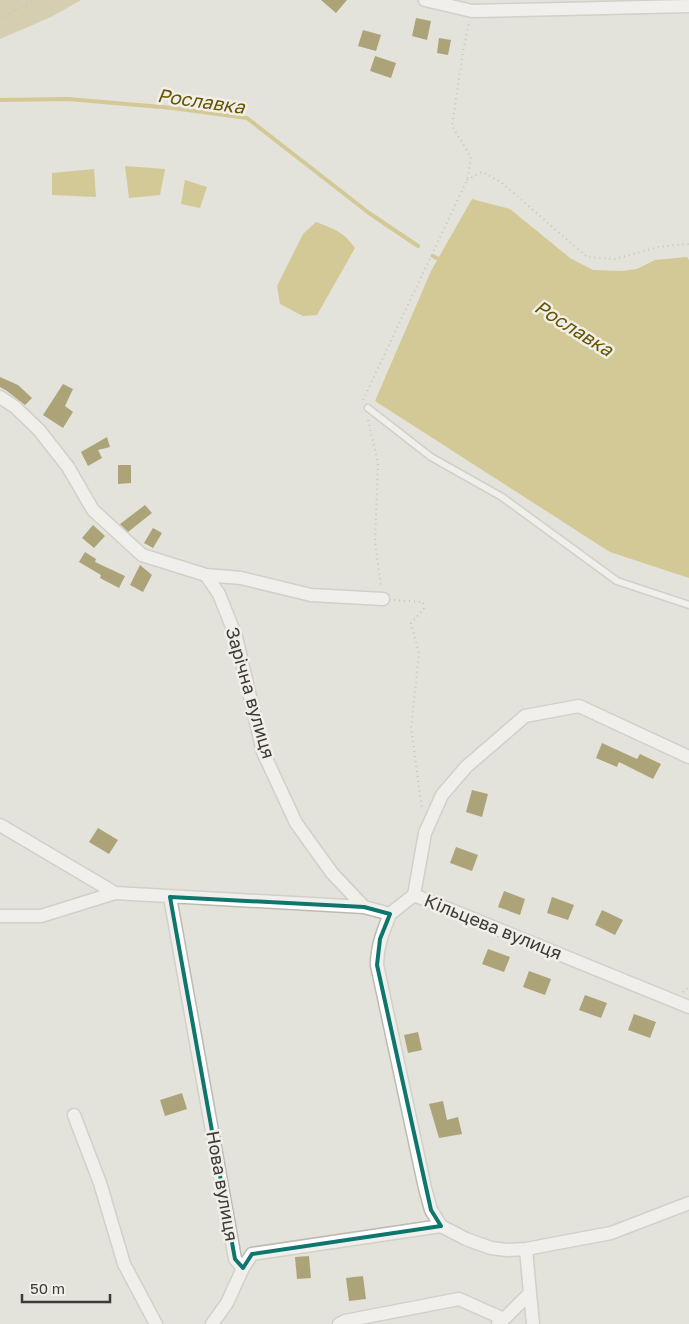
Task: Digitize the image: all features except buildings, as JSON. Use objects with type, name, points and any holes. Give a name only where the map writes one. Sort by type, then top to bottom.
[{"type":"street","points":[[425,0],[472,11],[689,6]]},
{"type":"street","points":[[0,397],[39,430],[68,467],[93,510],[142,555],[206,575],[241,578],[311,594],[383,599]]},
{"type":"street","name":"Зарічна вулиця","points":[[206,575],[219,594],[236,637],[263,752],[296,823],[332,873],[364,907]]},
{"type":"street","name":"Кільцева вулиця","points":[[689,757],[579,706],[525,716],[466,767],[442,795],[425,833],[414,895],[689,1007]]},
{"type":"street","points":[[0,825],[115,894]]},
{"type":"street","points":[[0,916],[41,916],[115,894],[364,907],[390,914]]},
{"type":"street","points":[[414,895],[390,914],[380,939],[377,965],[425,1188],[431,1210],[441,1226],[466,1239],[490,1248],[507,1250],[526,1249],[611,1233],[689,1203]]},
{"type":"street","name":"Нова вулиця","points":[[170,897],[235,1258],[243,1268],[252,1254],[441,1226]]},
{"type":"street","points":[[74,1115],[100,1183],[124,1264],[156,1324]]},
{"type":"street","points":[[526,1249],[533,1324]]},
{"type":"street","points":[[212,1324],[227,1303],[243,1268]]},
{"type":"street","points":[[339,1324],[345,1321],[459,1299],[501,1322],[530,1293]]},
{"type":"lane","points":[[368,408],[431,458],[502,497],[617,581],[689,605]]},
{"type":"path","points":[[0,19],[34,0]]},
{"type":"path","points":[[422,814],[411,728],[419,654],[411,623],[424,609],[423,602],[383,599],[375,543],[378,463],[367,416],[368,408],[362,402],[467,180],[471,157],[452,126],[463,52],[472,11]]},
{"type":"path","points":[[467,180],[482,172],[501,182],[587,257],[615,259],[658,247],[689,244]]},
{"type":"highlighted area","points":[[170,897],[364,907],[390,914],[380,939],[377,965],[431,1210],[441,1226],[252,1254],[243,1268],[235,1259]]},
{"type":"shaded area","points":[[0,0],[81,0],[51,17],[0,39]]},
{"type":"water","points":[[125,166],[165,169],[160,195],[129,198]]},
{"type":"water","points":[[94,169],[96,197],[52,195],[52,173]]},
{"type":"water","points":[[185,180],[207,187],[200,208],[181,204]]},
{"type":"water","points":[[472,199],[510,209],[570,258],[593,270],[622,271],[637,269],[655,260],[687,257],[689,260],[689,578],[610,552],[375,401],[431,271]]},
{"type":"water","points":[[316,222],[342,234],[355,248],[317,315],[303,316],[280,304],[277,286],[303,234]]},
{"type":"waterway","name":"Рославка","points":[[0,100],[68,99],[173,108],[247,118],[369,213],[418,246]]},
{"type":"waterway","points":[[433,256],[442,261]]}]
